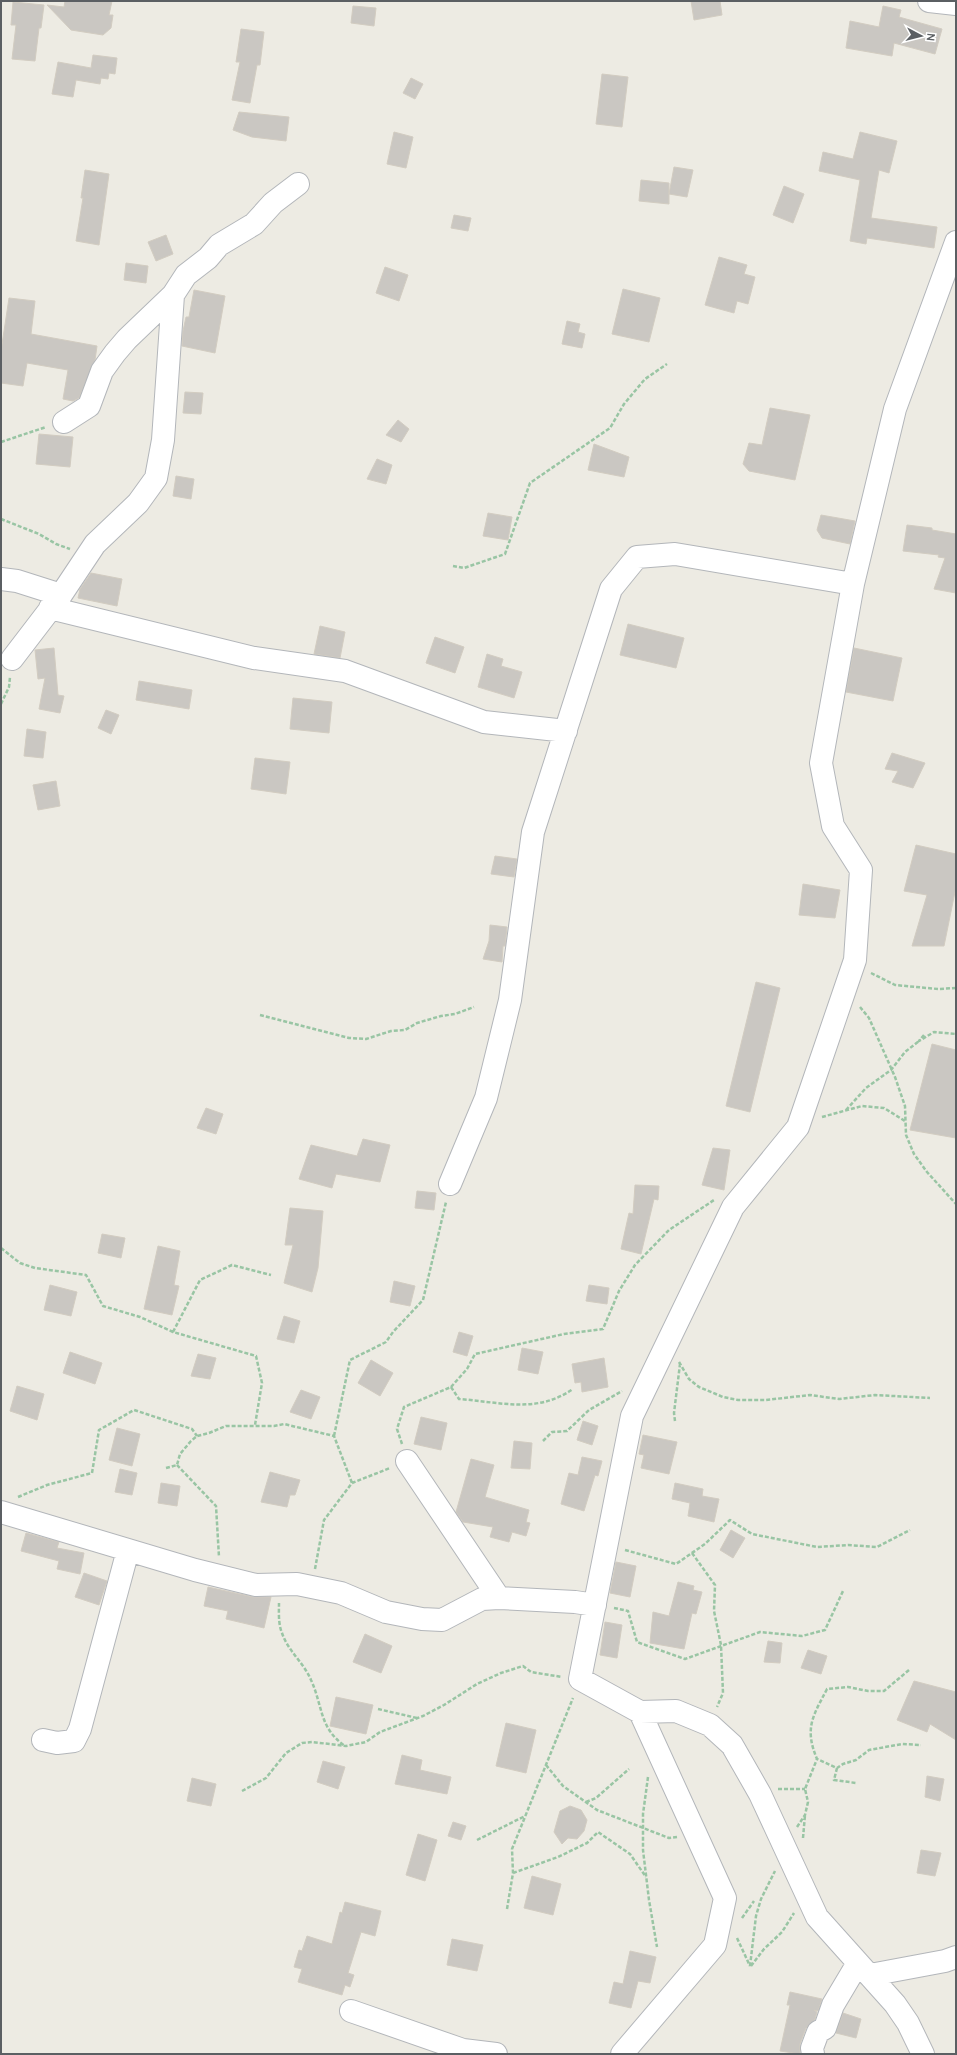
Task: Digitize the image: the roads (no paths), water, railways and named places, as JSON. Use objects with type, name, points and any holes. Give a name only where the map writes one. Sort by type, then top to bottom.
[{"type":"street","points":[[929,1],[956,4]]},
{"type":"street","points":[[64,422],[89,406],[102,371],[115,353],[127,339],[173,294],[186,275],[208,258],[219,245],[254,224],[273,203],[298,184]]},
{"type":"street","points":[[923,2054],[904,2016],[817,1917],[760,1794],[732,1745],[710,1725],[676,1711],[640,1712],[580,1678],[632,1416],[733,1207],[798,1127],[844,996],[855,960],[861,870],[833,826],[821,763],[853,584],[895,409],[956,242]]},
{"type":"street","points":[[12,659],[55,602],[95,544],[138,503],[156,478],[163,440],[173,294]]},
{"type":"street","points":[[450,1184],[486,1098],[510,1000],[533,832],[611,590],[637,557],[675,554],[853,584]]},
{"type":"street","points":[[1,579],[17,581],[55,602],[254,658],[345,670],[484,722],[566,731]]},
{"type":"street","points":[[407,1461],[499,1598]]},
{"type":"street","points":[[8,1506],[128,1550],[195,1570],[256,1585],[297,1584],[316,1587],[341,1593],[386,1612],[422,1619],[442,1620],[482,1599],[499,1598],[575,1602],[595,1605]]},
{"type":"street","points":[[43,1740],[57,1743],[74,1741],[80,1729],[128,1550]]},
{"type":"street","points":[[622,2054],[715,1945],[724,1898],[640,1712]]},
{"type":"street","points":[[813,2054],[812,2048],[818,2032],[825,2028],[833,2005],[864,1969],[945,1961],[956,1957]]},
{"type":"street","points":[[351,2011],[463,2052],[496,2054]]}]
